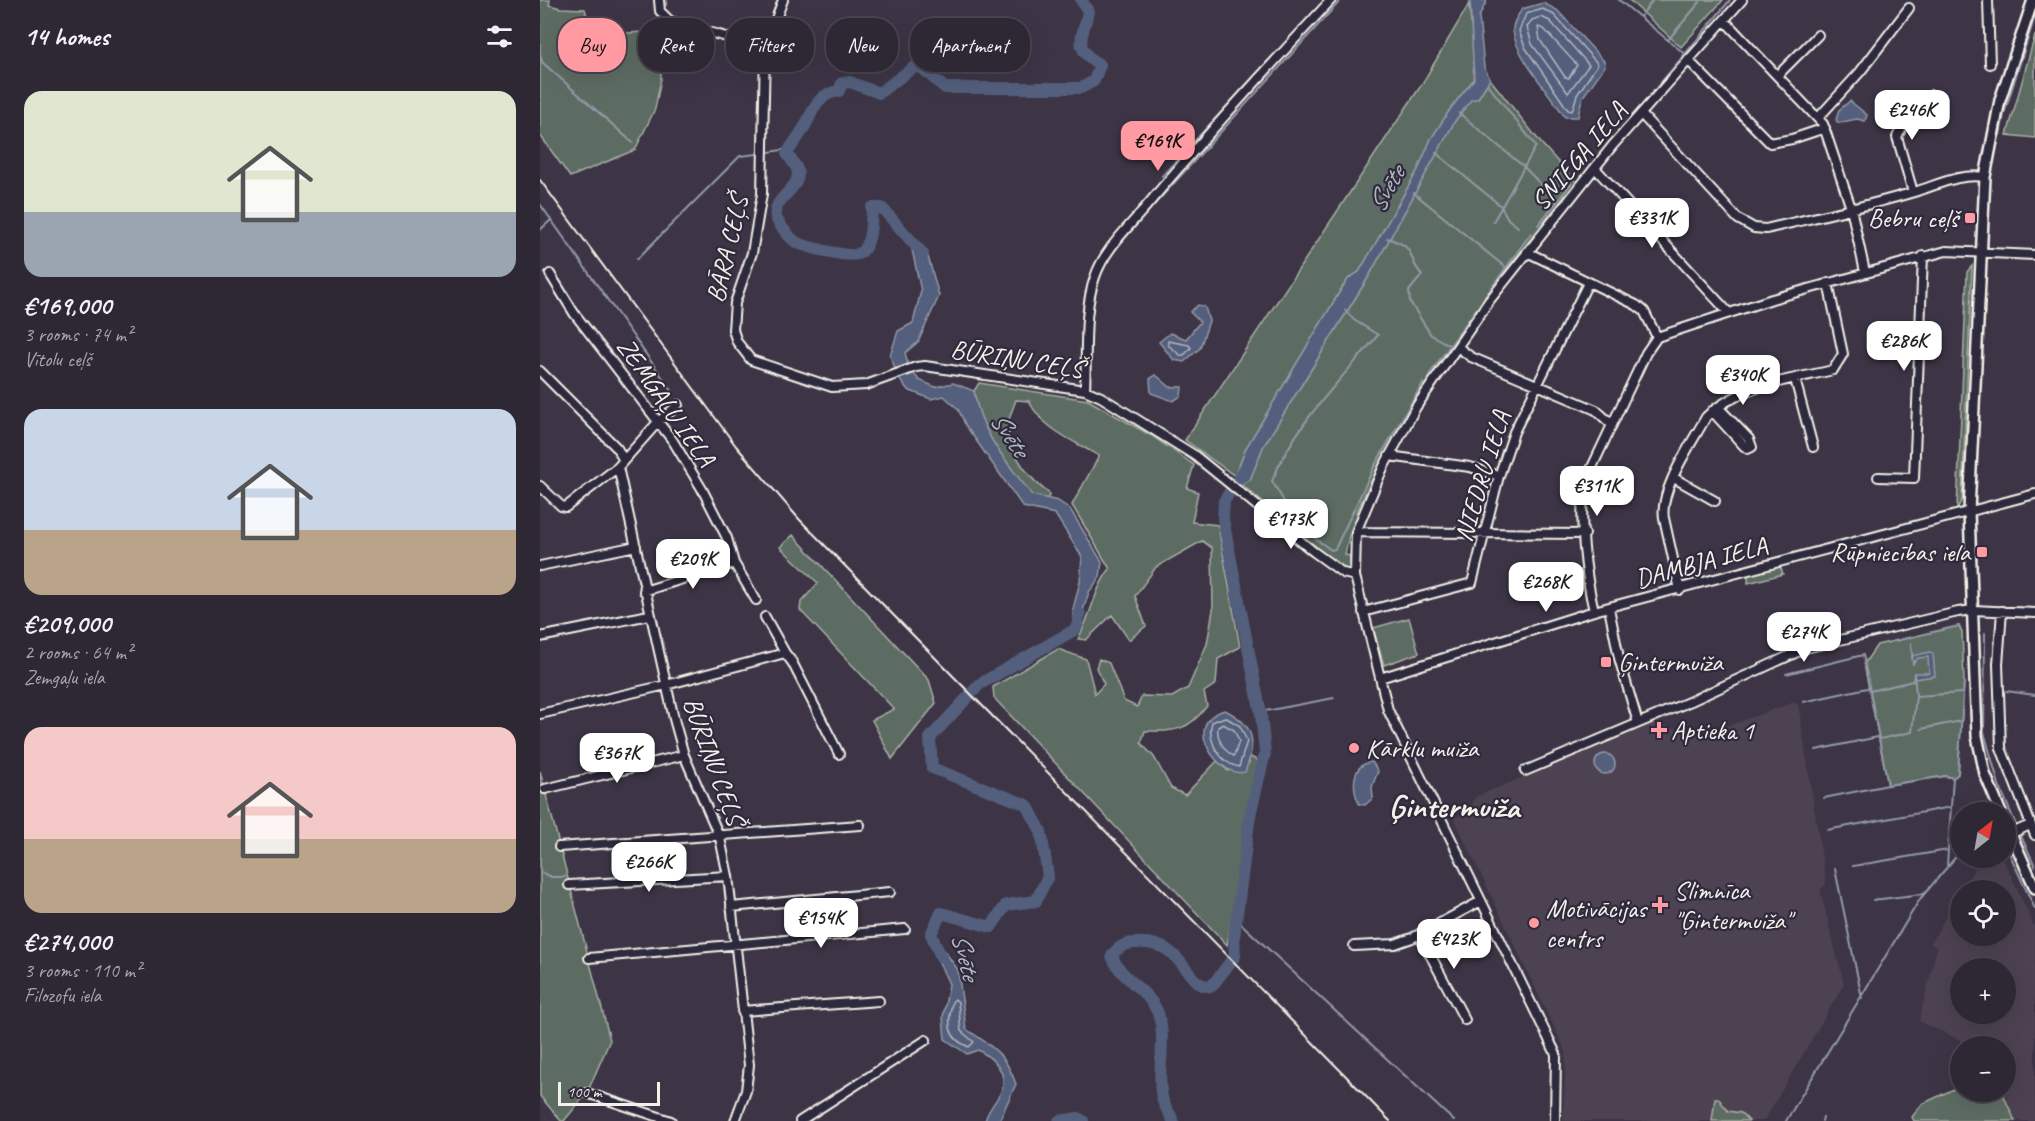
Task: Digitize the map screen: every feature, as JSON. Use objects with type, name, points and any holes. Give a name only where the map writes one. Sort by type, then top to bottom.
[{"type":"main road","points":[[1996,802],[1985,774],[1977,736],[1969,511],[1980,252],[1985,177],[2000,100],[2033,0]]},
{"type":"main road","points":[[2016,847],[2035,888]]},
{"type":"street","points":[[659,0],[660,11],[670,21],[726,37]]},
{"type":"street","name":"BĀRA CEĻŠ","points":[[776,18],[783,0]]},
{"type":"street","points":[[1085,390],[1090,302],[1095,275],[1100,266],[1123,234],[1184,162],[1331,0]]},
{"type":"street","name":"SNIEGA IELA","points":[[1555,1121],[1556,1054],[1388,710],[1355,576],[1356,532],[1389,456],[1416,407],[1495,293],[1595,168],[1742,0]]},
{"type":"street","points":[[1988,0],[1990,64]]},
{"type":"street","points":[[1819,117],[1860,72],[1909,8]]},
{"type":"street","points":[[1725,20],[1819,117],[1825,128],[1851,207],[1865,272]]},
{"type":"street","points":[[1779,74],[1818,35]]},
{"type":"street","points":[[1688,60],[1770,143],[1825,128]]},
{"type":"street","name":"BĀRA CEĻŠ","points":[[765,72],[762,194],[752,253],[735,303],[733,330],[737,342],[751,360],[829,387],[848,388],[916,367]]},
{"type":"street","points":[[1913,192],[1897,137],[1932,95]]},
{"type":"street","points":[[1641,114],[1738,219],[1754,228],[1766,229],[1913,192],[1956,177],[1985,177]]},
{"type":"street","points":[[1595,168],[1728,312]]},
{"type":"street","points":[[1594,611],[1590,593],[1585,534],[1585,482],[1646,353],[1657,337],[1728,312],[1947,250],[2035,255]]},
{"type":"street","points":[[1527,252],[1636,305],[1644,311],[1657,337]]},
{"type":"street","points":[[1878,477],[1908,479],[1914,478],[1916,472],[1914,440],[1923,256]]},
{"type":"street","name":"ZEMGAĻU IELA","points":[[550,274],[574,313],[673,441],[702,489],[727,538],[734,563],[756,600]]},
{"type":"street","name":"NIEDRU IELA","points":[[1364,612],[1472,583],[1499,476],[1514,432],[1588,283]]},
{"type":"street","points":[[1680,590],[1662,508],[1666,494],[1706,417],[1715,409],[1737,395],[1833,370],[1842,360],[1843,354],[1828,283]]},
{"type":"street","points":[[1459,348],[1471,357],[1596,410],[1611,424]]},
{"type":"street","name":"BŪRIŅU CEĻŠ","points":[[916,367],[925,366],[1085,390],[1163,433],[1229,482],[1342,573],[1355,576]]},
{"type":"street","points":[[540,371],[617,448],[623,459]]},
{"type":"street","points":[[1795,379],[1813,447]]},
{"type":"street","points":[[542,490],[561,506],[566,507],[618,467],[658,422],[678,405]]},
{"type":"street","points":[[1715,409],[1749,439],[1752,447],[1748,449],[1744,446],[1715,409]]},
{"type":"street","points":[[1389,456],[1470,467],[1499,476]]},
{"type":"street","name":"BŪRIŅU CEĻŠ","points":[[618,467],[649,615],[684,755],[720,838],[728,876],[749,1065],[746,1091],[735,1121]]},
{"type":"street","points":[[1674,478],[1715,501]]},
{"type":"street","name":"DAMBJA IELA","points":[[1380,678],[1594,611],[2035,494]]},
{"type":"street","points":[[1356,532],[1483,535],[1585,534]]},
{"type":"street","points":[[540,566],[636,546]]},
{"type":"street","points":[[644,591],[734,563]]},
{"type":"street","points":[[1609,608],[1619,658],[1638,723]]},
{"type":"street","points":[[1525,771],[1806,648],[1913,621],[1973,610],[2035,614]]},
{"type":"street","points":[[2002,611],[1998,664],[2001,748],[2035,835]]},
{"type":"street","points":[[540,637],[649,615]]},
{"type":"street","points":[[765,617],[792,662],[839,754]]},
{"type":"street","points":[[540,714],[666,685],[785,653]]},
{"type":"street","points":[[545,789],[684,755]]},
{"type":"street","points":[[559,847],[720,838],[860,825]]},
{"type":"street","points":[[2016,831],[2030,825]]},
{"type":"street","points":[[569,885],[728,876]]},
{"type":"street","points":[[731,907],[890,892]]},
{"type":"street","points":[[1354,946],[1395,944],[1481,901]]},
{"type":"street","points":[[589,958],[904,929]]},
{"type":"street","points":[[1419,934],[1465,1020]]},
{"type":"street","points":[[742,1011],[879,1001]]},
{"type":"street","points":[[800,1121],[926,1040]]},
{"type":"street","points":[[587,1093],[671,1121]]},
{"type":"shaded area","name":"Slimnīca \"Ģintermuiža\"","points":[[1792,703],[1798,704],[1826,884],[1820,890],[1844,984],[1764,1121],[1563,1121],[1566,1052],[1454,818],[1467,812],[1465,808],[1472,805],[1475,797],[1653,724],[1705,734]]},
{"type":"shaded area","points":[[1975,868],[2007,868],[2013,880],[1968,880]]},
{"type":"shaded area","points":[[2016,887],[2035,928],[2035,1121],[2015,1121],[2006,1102],[2016,1102],[2016,1036],[1951,1036],[1919,1021],[1937,948],[1931,943],[1950,910],[1950,946],[2016,946]]},
{"type":"green space","points":[[540,0],[550,0],[549,5],[561,8],[585,9],[587,18],[558,18],[558,72],[626,72],[626,33],[638,32],[638,72],[661,72],[661,79],[655,109],[635,150],[570,177],[540,135]]},
{"type":"green space","points":[[1629,0],[1723,0],[1681,47]]},
{"type":"green space","points":[[1469,4],[1475,62],[1474,79],[1451,108],[1431,139],[1418,170],[1359,272],[1349,278],[1342,288],[1246,448],[1235,476],[1185,440],[1422,84]]},
{"type":"green space","points":[[2035,35],[2035,138],[2007,135]]},
{"type":"green space","points":[[1490,79],[1541,143],[1576,182],[1455,340],[1402,424],[1356,513],[1359,515],[1349,536],[1345,555],[1350,556],[1351,565],[1346,570],[1326,556],[1241,484],[1250,480],[1263,447],[1369,276],[1455,121],[1471,99],[1478,98]]},
{"type":"green space","points":[[1972,266],[1962,500],[1957,509],[1967,272]]},
{"type":"green space","points":[[979,383],[1088,400],[1152,436],[1194,465],[1187,488],[1198,492],[1192,522],[1218,525],[1240,647],[1218,659],[1216,684],[1204,692],[1207,706],[1200,715],[1180,728],[1145,731],[1141,743],[1154,757],[1171,788],[1185,795],[1217,761],[1228,771],[1249,763],[1249,756],[1258,761],[1227,945],[994,698],[993,687],[1058,649],[1086,659],[1095,694],[1104,684],[1096,668],[1099,659],[1109,663],[1124,701],[1137,707],[1142,696],[1172,697],[1188,688],[1207,644],[1213,610],[1212,548],[1202,541],[1156,567],[1135,596],[1146,626],[1129,640],[1112,615],[1086,640],[1078,639],[1100,585],[1110,569],[1072,505],[1099,456],[1050,427],[1029,401],[1016,400],[1008,424],[1012,446],[1028,474],[1050,494],[1047,499],[1032,496],[988,434],[974,391]]},
{"type":"green space","points":[[793,535],[929,680],[936,703],[892,759],[872,720],[894,709],[800,610],[801,602],[818,583],[780,547]]},
{"type":"green space","points":[[1780,566],[1783,574],[1748,583],[1748,574]]},
{"type":"green space","points":[[1409,618],[1419,653],[1384,665],[1373,628]]},
{"type":"green space","points":[[1959,626],[1962,632],[1964,681],[1958,774],[1953,778],[1946,776],[1888,785],[1864,664],[1877,645]]},
{"type":"green space","points":[[540,771],[610,1040],[587,1093],[564,1121],[561,1121],[540,1096]]},
{"type":"green space","points":[[1950,1091],[1950,1102],[2006,1102],[2015,1121],[1914,1121],[1912,1117],[1922,1104]]},
{"type":"green space","points":[[1715,1098],[1718,1098],[1728,1111],[1741,1113],[1749,1121],[1712,1121]]},
{"type":"water","points":[[1470,0],[1487,0],[1479,17],[1484,67],[1490,79],[1478,98],[1471,100],[1455,121],[1369,276],[1263,447],[1250,480],[1241,484],[1235,476],[1246,448],[1342,288],[1349,278],[1359,272],[1418,170],[1431,139],[1451,108],[1474,79]]},
{"type":"water","points":[[1543,3],[1557,10],[1604,61],[1605,66],[1582,98],[1578,117],[1565,117],[1527,64],[1516,41],[1513,25],[1522,9]]},
{"type":"water","points":[[1850,101],[1867,115],[1865,121],[1857,119],[1838,123],[1836,120],[1839,110]]},
{"type":"water","points":[[915,242],[927,253],[939,296],[918,342],[905,353],[909,368],[919,380],[935,387],[953,383],[974,391],[988,434],[1032,495],[1058,501],[1070,509],[1102,562],[1100,577],[1089,592],[1075,629],[1073,609],[1080,582],[1082,557],[1055,514],[1023,507],[966,426],[958,409],[944,396],[931,399],[908,390],[900,380],[890,356],[898,331],[913,323],[921,291],[911,245]]},
{"type":"water","points":[[1198,305],[1205,307],[1209,321],[1200,348],[1184,362],[1174,360],[1159,342],[1170,333],[1186,339],[1200,322],[1190,312]]},
{"type":"water","points":[[1156,375],[1170,387],[1182,387],[1181,396],[1173,401],[1151,393],[1150,379]]},
{"type":"water","points":[[1930,652],[1933,654],[1935,676],[1913,679],[1914,673],[1929,673],[1928,657],[1918,658],[1913,664],[1912,656]]},
{"type":"water","points":[[1225,710],[1242,722],[1251,735],[1251,752],[1245,772],[1235,772],[1224,767],[1215,759],[1204,737],[1205,726],[1212,716]]},
{"type":"water","points":[[1601,754],[1609,754],[1615,760],[1615,768],[1609,774],[1601,774],[1595,768],[1595,760]]},
{"type":"water","points":[[1372,762],[1378,771],[1372,787],[1373,798],[1365,805],[1359,804],[1355,791],[1355,778],[1360,767]]},
{"type":"water","points":[[939,943],[958,970],[966,1029],[997,1052],[1012,1073],[1016,1084],[999,1121],[985,1121],[1003,1085],[998,1066],[978,1050],[967,1054],[945,1039],[943,1017],[949,984],[931,945]]},
{"type":"waterway","points":[[666,5],[667,0]]},
{"type":"waterway","name":"Svēte","points":[[923,254],[882,208],[872,208],[871,227],[866,246],[863,251],[853,255],[801,244],[793,240],[782,227],[776,217],[776,210],[798,176],[797,169],[787,154],[814,108],[826,95],[839,91],[842,83],[850,82],[879,93],[914,67],[922,68],[945,88],[1081,88],[1094,81],[1100,65],[1091,59],[1082,47],[1082,34],[1088,11],[1081,0]]},
{"type":"waterway","points":[[1162,176],[1325,0]]},
{"type":"waterway","points":[[1144,216],[1341,0]]},
{"type":"waterway","points":[[1619,0],[1685,54],[1627,123]]},
{"type":"waterway","points":[[1640,17],[1653,0]]},
{"type":"waterway","points":[[1686,53],[1730,0]]},
{"type":"waterway","points":[[1668,40],[1700,2]]},
{"type":"waterway","points":[[2000,135],[2004,114],[2035,16]]},
{"type":"waterway","points":[[540,53],[542,62],[633,143]]},
{"type":"waterway","points":[[1488,85],[1536,146],[1493,222]]},
{"type":"waterway","points":[[1459,113],[1524,167],[1557,201]]},
{"type":"waterway","points":[[769,152],[789,149]]},
{"type":"waterway","points":[[1436,153],[1501,206],[1508,219],[1518,227]]},
{"type":"waterway","points":[[637,259],[740,156],[757,154]]},
{"type":"waterway","points":[[1538,225],[1571,184]]},
{"type":"waterway","points":[[1414,193],[1505,267]]},
{"type":"waterway","points":[[540,204],[672,391]]},
{"type":"waterway","points":[[540,230],[551,220]]},
{"type":"waterway","points":[[1429,375],[1531,233]]},
{"type":"waterway","points":[[1387,238],[1408,249],[1422,275],[1409,291],[1410,302],[1431,335],[1449,345]]},
{"type":"waterway","points":[[1345,310],[1354,320],[1378,335],[1305,422],[1272,481],[1299,527],[1331,550],[1335,549],[1375,465],[1423,383]]},
{"type":"waterway","name":"Svēte","points":[[1173,1121],[1164,1104],[1161,1091],[1162,1035],[1158,1013],[1148,997],[1122,972],[1112,956],[1119,948],[1128,944],[1152,944],[1175,956],[1195,980],[1203,985],[1212,986],[1235,956],[1234,937],[1250,815],[1265,753],[1261,714],[1223,519],[1224,501],[1246,467]]},
{"type":"waterway","name":"Svēte","points":[[941,957],[931,934],[941,913],[991,927],[1006,905],[1036,901],[1048,876],[1041,831],[1027,805],[932,768],[930,738],[980,684],[1076,629],[1080,614]]},
{"type":"waterway","points":[[1924,634],[1959,626]]},
{"type":"waterway","points":[[1985,633],[1984,732],[2006,802]]},
{"type":"waterway","points":[[1895,641],[1912,637]]},
{"type":"waterway","points":[[1911,643],[1913,664]]},
{"type":"waterway","points":[[1786,674],[1863,655],[1888,785],[1946,776],[1953,778],[1947,865]]},
{"type":"waterway","points":[[1880,739],[1912,732],[1916,696],[1914,673]]},
{"type":"waterway","points":[[1870,691],[1913,681]]},
{"type":"waterway","points":[[1953,778],[1958,774],[1964,681]]},
{"type":"waterway","points":[[1803,702],[1867,688]]},
{"type":"waterway","points":[[2006,691],[2035,695]]},
{"type":"waterway","points":[[1916,696],[1962,693]]},
{"type":"waterway","points":[[1260,712],[1334,698]]},
{"type":"waterway","points":[[1921,729],[1961,721]]},
{"type":"waterway","points":[[1816,750],[1878,737]]},
{"type":"waterway","points":[[1824,798],[1888,785]]},
{"type":"waterway","points":[[1827,830],[1950,807]]},
{"type":"waterway","points":[[2021,836],[2035,866]]},
{"type":"waterway","points":[[1853,866],[1948,850]]},
{"type":"waterway","points":[[1786,1121],[1920,899],[1950,864]]},
{"type":"waterway","points":[[2016,868],[2035,909]]},
{"type":"waterway","points":[[1835,869],[1862,998]]},
{"type":"waterway","points":[[540,872],[552,877],[565,877]]},
{"type":"waterway","points":[[1873,900],[1923,894]]},
{"type":"waterway","points":[[1236,919],[1454,1121]]},
{"type":"waterway","points":[[1822,1121],[1823,1117]]},
{"type":"waterway","name":"Svēte","points":[[1059,1121],[1078,1118],[1083,1121]]},
{"type":"railway","points":[[540,180],[736,446],[799,519],[1390,1121]]},
{"type":"place","name":"Bebru ceļš","points":[[1970,218]]},
{"type":"place","name":"Rūpniecības iela","points":[[1982,552]]},
{"type":"place","name":"Ģintermuiža","points":[[1606,662]]},
{"type":"place","name":"Aptieka 1","points":[[1659,730]]},
{"type":"place","name":"Kārklu muiža","points":[[1354,748]]},
{"type":"place","name":"Slimnīca \"Ģintermuiža\"","points":[[1660,905]]},
{"type":"place","name":"Motivācijas centrs","points":[[1534,923]]},
{"type":"district","name":"Ģintermuiža","points":[[1454,806]]}]
